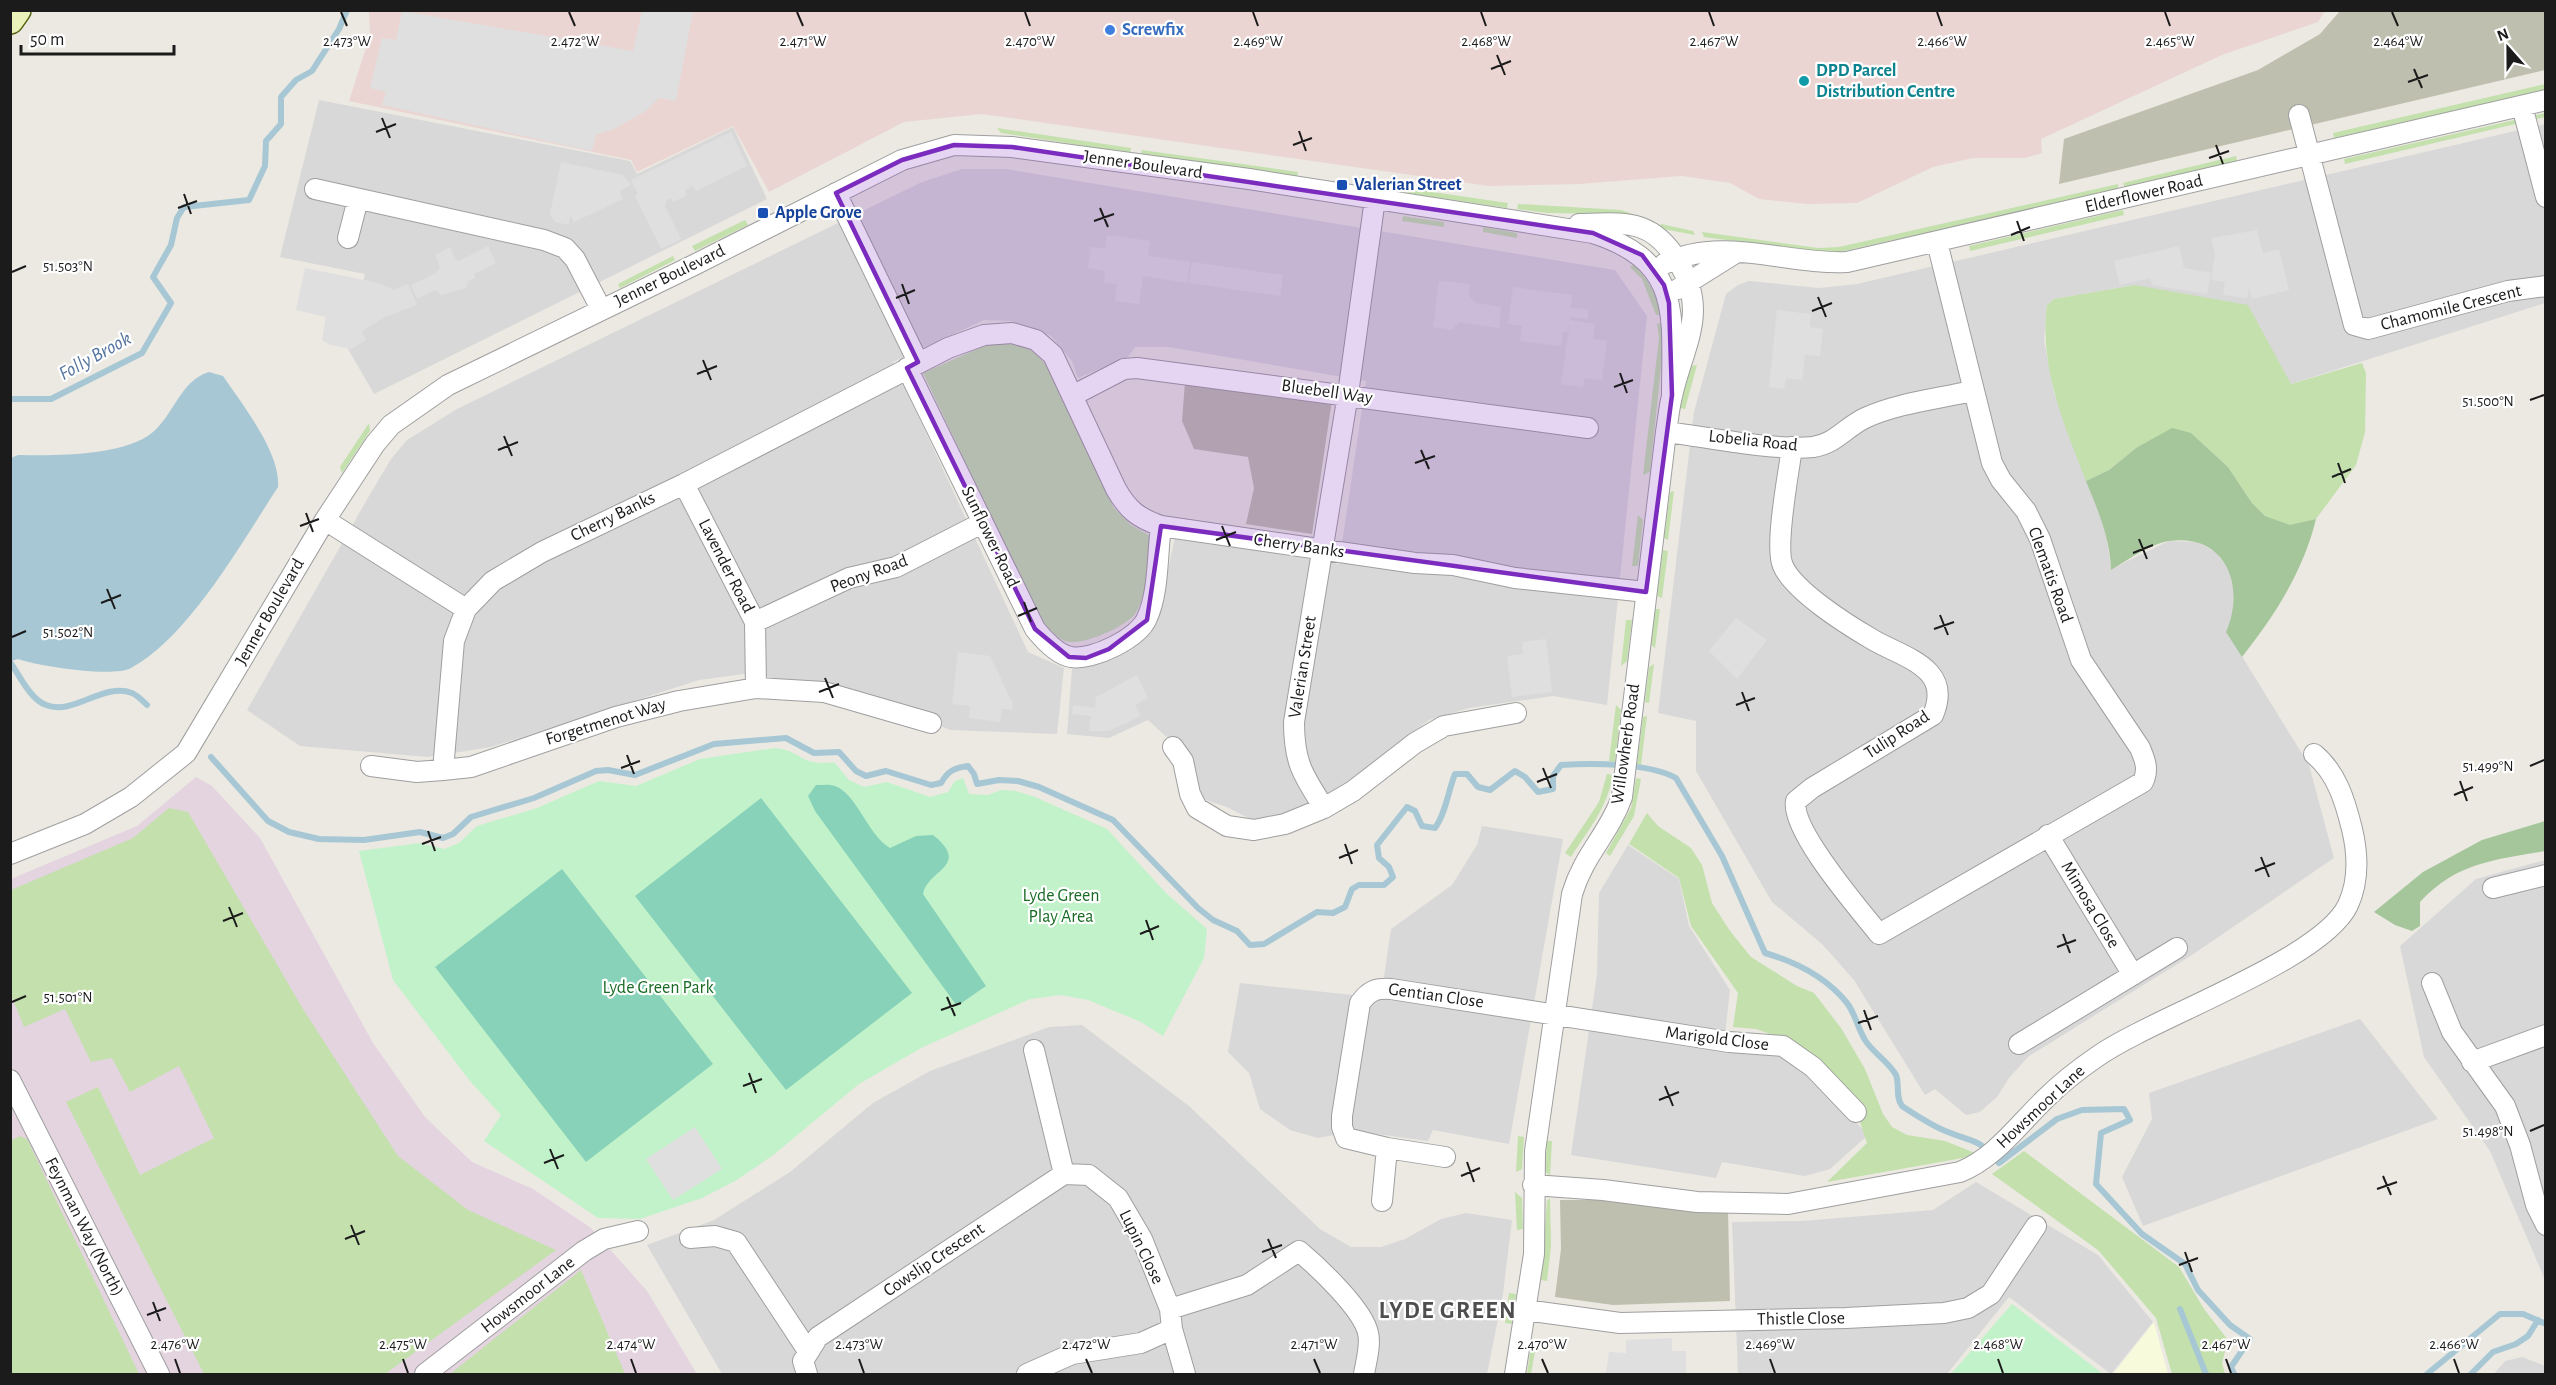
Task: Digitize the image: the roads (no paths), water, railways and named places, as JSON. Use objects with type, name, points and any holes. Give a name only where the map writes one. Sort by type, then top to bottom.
[{"type":"street","points":[[10,20],[17,10]]},
{"type":"street","name":"Elderflower Road","points":[[1654,269],[1676,258],[1704,252],[1740,251],[1821,263],[1847,262],[2546,100]]},
{"type":"street","points":[[2522,106],[2546,197]]},
{"type":"street","points":[[2299,116],[2310,155]]},
{"type":"street","name":"Jenner Boulevard","points":[[10,854],[94,819],[131,797],[186,753],[325,520],[375,444],[390,425],[415,406],[448,385],[902,160],[954,145],[1012,147],[1375,199],[1543,224],[1610,239],[1642,255],[1654,269],[1667,294],[1671,319],[1672,395]]},
{"type":"street","name":"Chamomile Crescent","points":[[2310,155],[2336,264],[2354,325],[2368,329],[2508,291],[2546,286]]},
{"type":"street","points":[[315,189],[544,240],[566,248],[575,259],[601,309]]},
{"type":"street","points":[[836,193],[913,365]]},
{"type":"street","points":[[348,238],[358,199]]},
{"type":"street","name":"Valerian Street","points":[[1324,808],[1300,771],[1294,746],[1294,722],[1348,394],[1375,199]]},
{"type":"street","name":"Jenner Boulevard","points":[[1543,224],[1637,225],[1660,238],[1676,258],[1689,283]]},
{"type":"street","name":"Clematis Road","points":[[1937,242],[1972,391],[1992,463],[2001,480],[2026,511],[2040,539],[2081,660],[2140,748],[2146,762],[2143,782],[2048,835]]},
{"type":"street","points":[[1667,294],[1740,251]]},
{"type":"street","name":"Willowherb Road","points":[[1515,1374],[1534,1254],[1535,1150],[1572,894],[1579,870],[1615,816],[1622,797],[1666,432],[1672,395],[1692,328],[1694,312],[1689,283]]},
{"type":"street","name":"Cherry Banks","points":[[466,609],[493,581],[509,570],[684,484],[913,365],[984,335],[1011,333],[1036,340],[1053,355],[1127,508],[1139,519],[1161,526],[1415,563],[1453,565],[1515,578],[1646,592]]},
{"type":"street","name":"Sunflower Road","points":[[913,365],[982,523],[1035,629],[1045,641],[1069,657],[1086,658],[1132,635],[1147,620],[1152,602],[1161,526]]},
{"type":"street","name":"Bluebell Way","points":[[1072,396],[1124,369],[1137,368],[1348,394],[1588,428]]},
{"type":"street","name":"Lobelia Road","points":[[1666,432],[1792,447],[1814,447],[1835,440],[1864,419],[1885,411],[1972,391]]},
{"type":"street","name":"Tulip Road","points":[[1792,447],[1780,546],[1781,563],[1801,588],[1872,640],[1904,653],[1928,670],[1937,689],[1939,701],[1933,715],[1812,788],[1796,801],[1797,817],[1834,877],[1879,934],[2048,835]]},
{"type":"street","name":"Lavender Road","points":[[684,484],[755,622],[756,688]]},
{"type":"street","points":[[325,520],[466,609],[454,641],[442,771]]},
{"type":"street","name":"Peony Road","points":[[755,622],[849,578],[896,567],[982,523]]},
{"type":"street","name":"Forgetmenot Way","points":[[371,766],[417,772],[471,767],[616,717],[679,700],[756,688],[824,692],[931,723]]},
{"type":"street","points":[[1173,747],[1183,760],[1190,794],[1197,808],[1227,826],[1254,830],[1286,824],[1324,808],[1353,791],[1415,743],[1444,726],[1516,713]]},
{"type":"street","name":"Howsmoor Lane","points":[[1533,1185],[1603,1190],[1697,1203],[1788,1204],[1960,1172],[1991,1154],[2046,1098],[2099,1055],[2165,1018],[2274,966],[2318,937],[2338,920],[2348,905],[2356,875],[2356,849],[2329,766],[2314,754]]},
{"type":"street","name":"Mimosa Close","points":[[2048,835],[2133,975]]},
{"type":"street","points":[[2493,888],[2546,875]]},
{"type":"street","points":[[2019,1044],[2177,948]]},
{"type":"street","points":[[2432,983],[2452,1032],[2505,1106],[2520,1145],[2536,1205],[2546,1225]]},
{"type":"street","name":"Gentian Close","points":[[1445,1157],[1387,1148],[1346,1138],[1342,1127],[1360,1003],[1368,992],[1378,988],[1391,989],[1553,1014]]},
{"type":"street","name":"Marigold Close","points":[[1553,1014],[1728,1042],[1783,1046],[1813,1067],[1856,1112]]},
{"type":"street","points":[[2472,1062],[2546,1035]]},
{"type":"street","points":[[1034,1050],[1064,1174]]},
{"type":"street","name":"Feynman Way (North)","points":[[10,1080],[159,1374]]},
{"type":"street","points":[[1382,1201],[1387,1148]]},
{"type":"street","name":"Lupin Close","points":[[1064,1174],[1089,1175],[1118,1198],[1142,1239],[1171,1319],[1185,1374]]},
{"type":"street","name":"Cowslip Crescent","points":[[807,1351],[818,1337],[1064,1174]]},
{"type":"street","name":"Thistle Close","points":[[1525,1310],[1620,1323],[1846,1318],[1944,1312],[1968,1308],[1991,1294],[2036,1226]]},
{"type":"street","name":"Howsmoor Lane","points":[[425,1374],[584,1251],[604,1239],[638,1231]]},
{"type":"street","points":[[690,1238],[715,1236],[736,1242],[807,1351],[803,1361],[807,1374]]},
{"type":"street","points":[[1027,1374],[1072,1354],[1141,1343],[1171,1319],[1247,1285],[1299,1251],[1323,1271],[1365,1322],[1369,1335],[1364,1374]]},
{"type":"water","points":[[209,372],[223,376],[259,429],[273,459],[278,487],[213,587],[173,634],[152,654],[131,668],[108,672],[58,668],[18,659],[11,661],[11,458],[18,455],[88,453],[125,446],[141,440],[160,425],[191,382]]},
{"type":"waterway","name":"Folly Brook","points":[[10,399],[51,399],[142,353],[171,303],[153,277],[171,245],[177,218],[184,207],[249,200],[265,166],[266,141],[281,124],[281,97],[296,80],[312,71],[339,29],[347,10]]},
{"type":"waterway","points":[[10,662],[35,698],[46,705],[67,706],[99,695],[121,691],[134,694],[147,705]]},
{"type":"waterway","points":[[211,757],[268,821],[289,832],[319,839],[364,840],[420,832],[443,838],[453,834],[471,817],[534,798],[596,771],[608,770],[635,775],[714,744],[786,738],[814,753],[839,752],[856,771],[866,776],[886,771],[931,785],[941,783],[952,771],[968,766],[977,784],[999,780],[1018,781],[1039,787],[1113,820],[1198,908],[1213,920],[1237,931],[1250,945],[1264,944],[1317,912],[1333,913],[1345,907],[1352,889],[1359,885],[1384,885],[1393,877],[1389,867],[1379,858],[1377,845],[1407,807],[1415,811],[1422,826],[1435,828],[1444,809],[1455,774],[1467,774],[1478,787],[1490,790],[1515,771],[1525,777],[1538,792],[1553,789],[1553,776],[1561,765],[1620,765],[1665,773],[1676,778],[1722,856],[1765,953],[1810,972],[1839,994],[1852,1011],[1865,1040],[1896,1075],[1902,1106],[1936,1127],[1976,1142],[1999,1163],[2057,1119],[2082,1110],[2124,1109],[2130,1120],[2101,1133],[2096,1184],[2142,1234],[2185,1264],[2198,1290],[2230,1325],[2250,1339],[2231,1367],[2234,1374]]},
{"type":"waterway","points":[[2180,1309],[2206,1374]]},
{"type":"waterway","points":[[2427,1374],[2500,1314],[2523,1314],[2546,1324]]},
{"type":"waterway","points":[[2471,1374],[2493,1352],[2516,1344],[2528,1336],[2538,1320]]},
{"type":"place","name":"Screwfix","points":[[1110,30]]},
{"type":"place","name":"DPD Parcel Distribution Centre","points":[[1804,81]]},
{"type":"place","name":"Valerian Street","points":[[1342,185]]},
{"type":"place","name":"Apple Grove","points":[[763,213]]},
{"type":"district","name":"LYDE GREEN","points":[[1448,1311]]},
{"type":"park label","name":"Lyde Green Play Area","points":[[1061,906]]},
{"type":"park label","name":"Lyde Green Park","points":[[658,988]]}]
